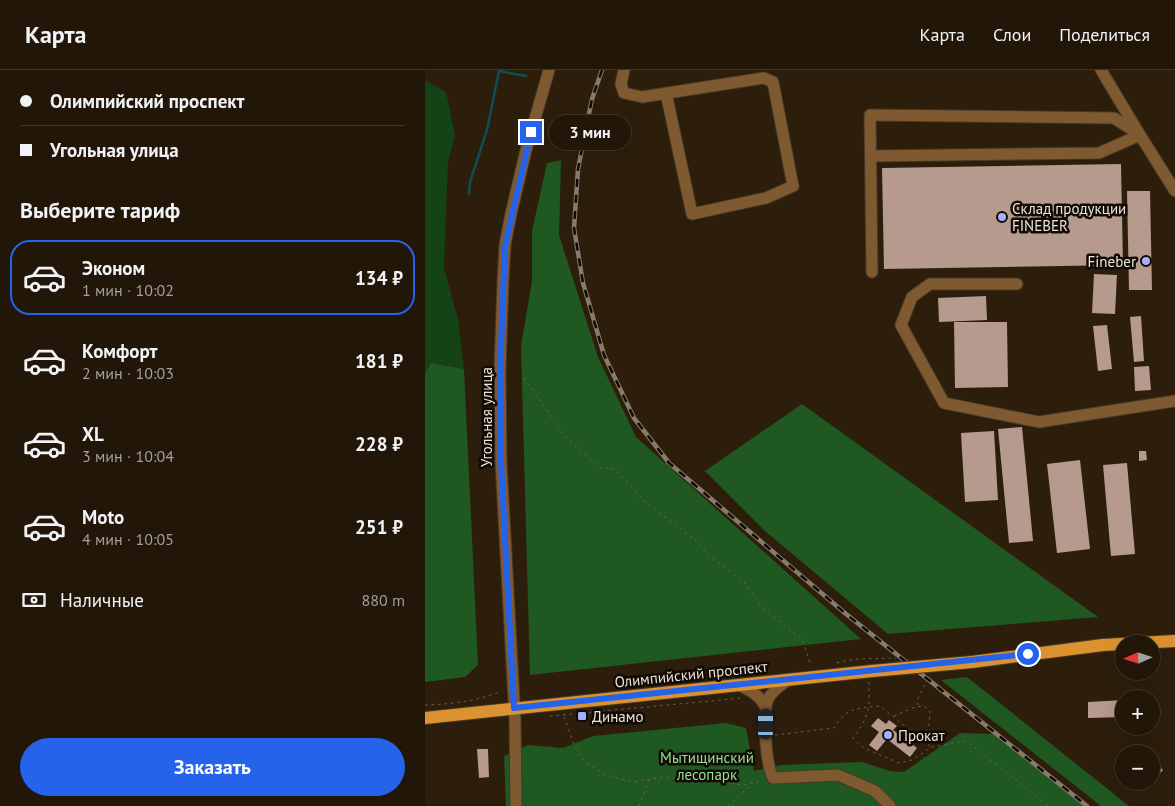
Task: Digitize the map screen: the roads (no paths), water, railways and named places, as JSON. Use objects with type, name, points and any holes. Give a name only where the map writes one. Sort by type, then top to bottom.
[{"type":"main road","name":"Олимпийский проспект","points":[[425,718],[788,680],[873,675],[1103,645],[1175,640]]},
{"type":"street","name":"Угольная улица","points":[[516,806],[514,708],[501,462],[500,370],[505,254],[511,214],[526,150],[549,70]]},
{"type":"street","points":[[624,70],[621,84],[624,93],[642,97],[666,93],[764,78],[773,82],[793,186],[766,198],[691,214],[666,93]]},
{"type":"street","points":[[1101,70],[1175,191]]},
{"type":"street","points":[[872,272],[870,115],[1114,118],[1140,135]]},
{"type":"street","points":[[871,156],[1099,153],[1140,135]]},
{"type":"street","points":[[1017,284],[930,284],[912,297],[901,325],[944,403],[1039,422],[1175,401]]},
{"type":"street","points":[[788,680],[772,694],[766,708],[769,770],[773,778],[838,775],[875,791],[890,806]]},
{"type":"street","points":[[738,685],[756,694],[763,701],[766,708]]},
{"type":"waterway","points":[[469,194],[470,182],[487,130],[499,71],[526,76]]},
{"type":"railway","points":[[602,70],[592,99],[578,169],[574,228],[583,283],[604,355],[634,418],[669,463],[846,614],[1087,806]]},
{"type":"place","name":"Склад продукции FINEBER","points":[[1002,217]]},
{"type":"place","name":"Fineber","points":[[1146,261]]},
{"type":"place","name":"Динамо","points":[[582,716]]},
{"type":"place","name":"Прокат","points":[[888,735]]},
{"type":"park label","name":"Мытищинский лесопарк","points":[[707,766]]}]
